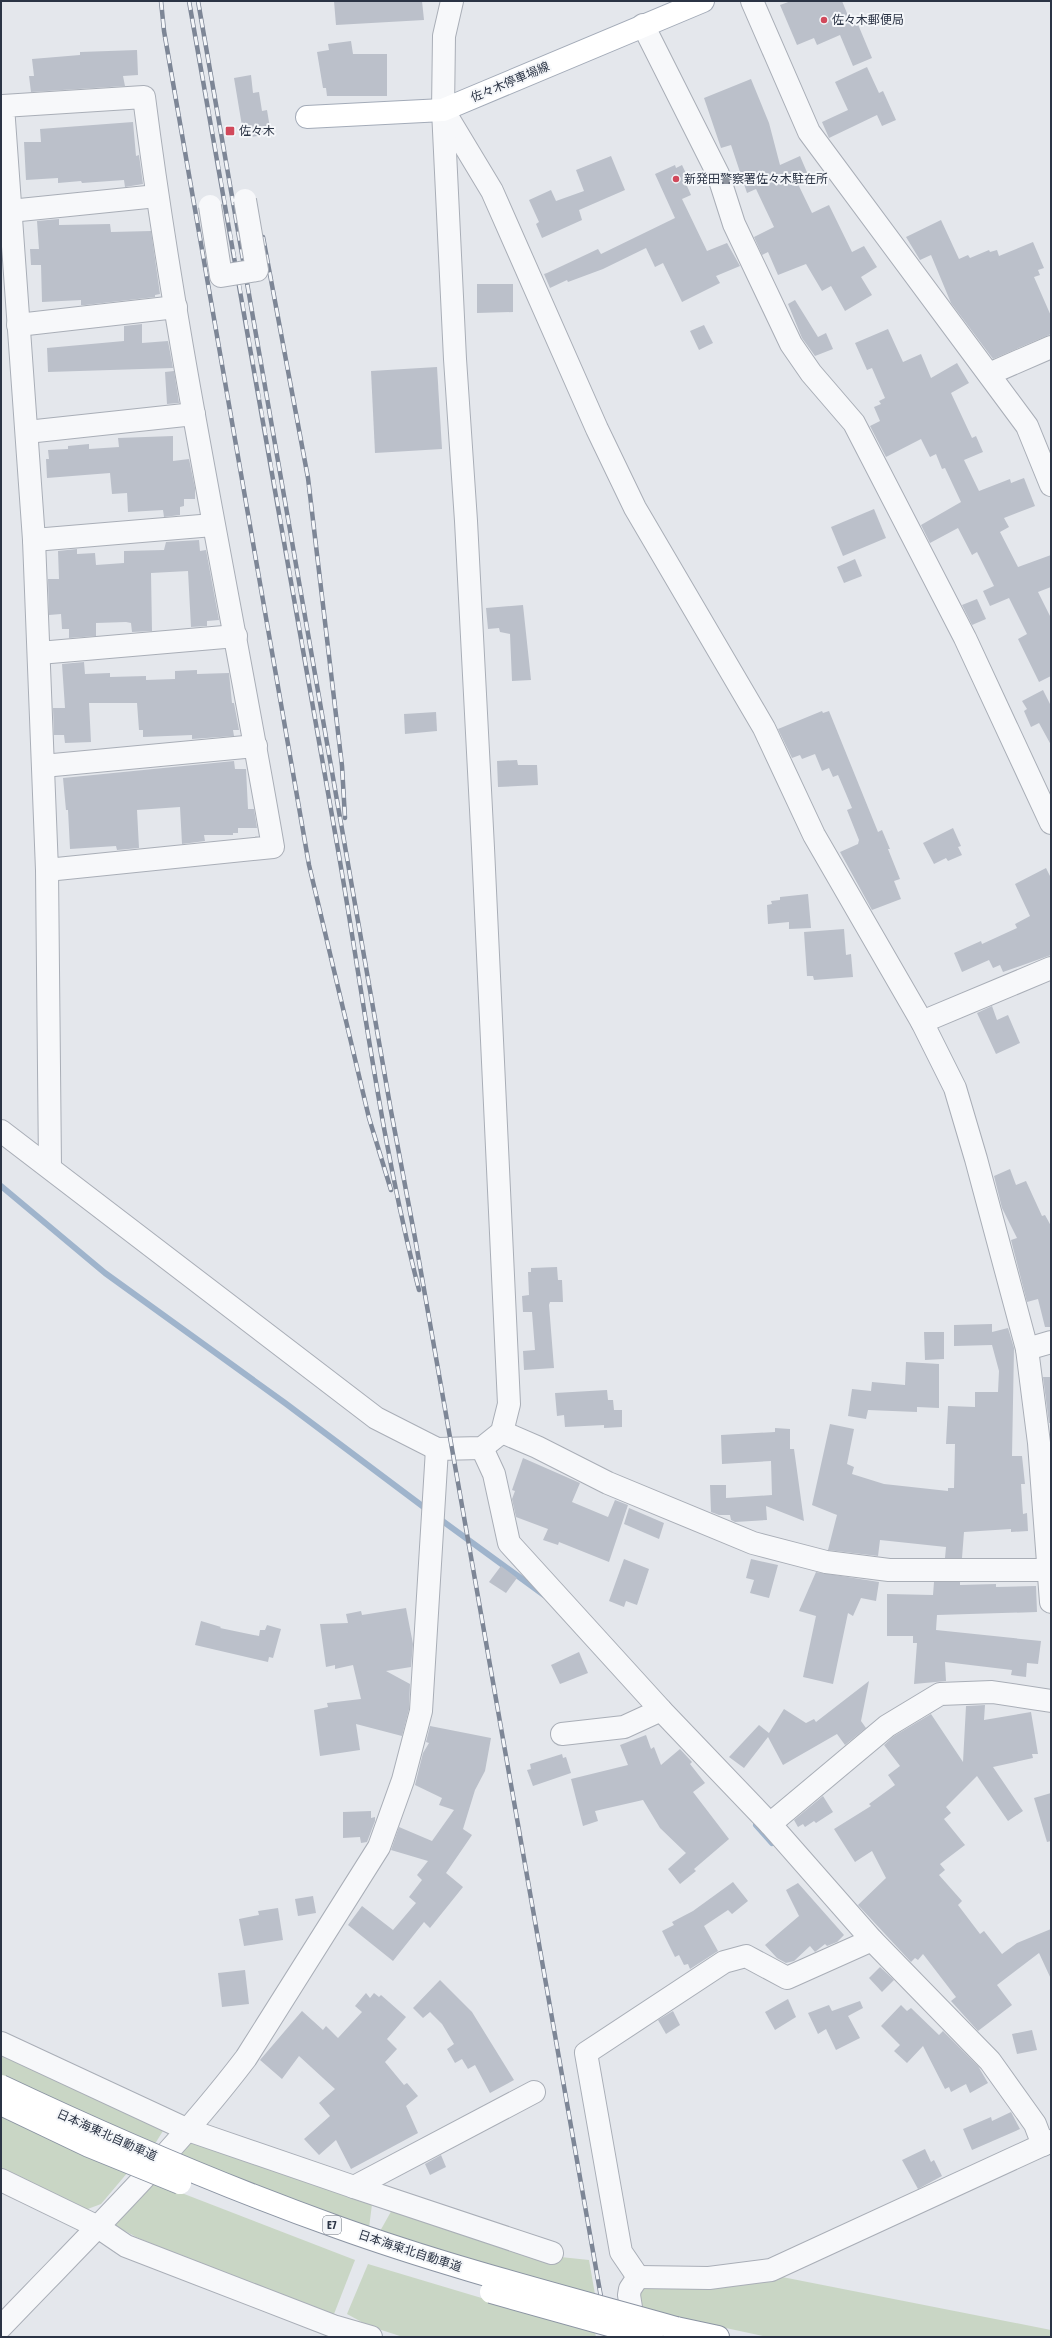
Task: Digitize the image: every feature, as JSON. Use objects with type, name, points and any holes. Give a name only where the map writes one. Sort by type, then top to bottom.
[{"type":"main road","name":"佐々木停車場線","points":[[307,118],[443,110],[703,1]]},
{"type":"main road","name":"日本海東北自動車道","points":[[1,2086],[102,2134],[232,2188],[338,2227],[458,2266],[676,2328],[718,2337]]},
{"type":"main road","name":"日本海東北自動車道","points":[[1,2104],[89,2146],[246,2209],[344,2245],[475,2287],[652,2337]]},
{"type":"street","points":[[452,1],[444,36],[443,110],[455,359],[466,521],[500,1177],[509,1404],[492,1440],[494,1474],[508,1543],[662,1710],[770,1824],[872,1940],[990,2062],[1047,2143],[771,2270],[709,2278],[638,2277]]},
{"type":"street","points":[[752,1],[809,132],[1027,426],[1051,485]]},
{"type":"street","points":[[643,25],[718,174],[734,224],[791,344],[811,373],[854,423],[965,638],[1051,823]]},
{"type":"street","points":[[47,870],[273,847],[236,636],[213,525],[157,196],[144,97],[3,106],[34,540],[39,652],[47,870],[50,1167]]},
{"type":"street","points":[[443,110],[492,191],[597,429],[635,508],[764,728],[814,835],[922,1022],[955,1088],[976,1159],[1027,1349],[1039,1443],[1047,1570],[1051,1602]]},
{"type":"street","points":[[10,211],[157,196]]},
{"type":"street","points":[[210,206],[221,276],[257,270],[245,200]]},
{"type":"street","points":[[18,324],[176,307]]},
{"type":"street","points":[[989,374],[1051,347]]},
{"type":"street","points":[[26,432],[194,414]]},
{"type":"street","points":[[34,540],[213,525]]},
{"type":"street","points":[[39,652],[236,636]]},
{"type":"street","points":[[43,766],[256,746]]},
{"type":"street","points":[[922,1022],[1051,968]]},
{"type":"street","points":[[1,1131],[376,1418],[437,1449],[492,1440],[538,1447],[608,1484],[753,1543],[826,1562],[889,1570],[1047,1570]]},
{"type":"street","points":[[1027,1349],[1051,1342]]},
{"type":"street","points":[[1,2327],[98,2227],[188,2130],[246,2058],[379,1847],[403,1780],[421,1711],[437,1449]]},
{"type":"street","points":[[770,1824],[887,1726],[940,1694],[992,1692],[1051,1701]]},
{"type":"street","points":[[562,1734],[624,1728],[662,1710]]},
{"type":"street","points":[[638,2277],[621,2252],[586,2053],[724,1962],[746,1956],[787,1978],[872,1940]]},
{"type":"street","points":[[1,2043],[188,2130],[552,2253]]},
{"type":"street","points":[[354,2187],[534,2092]]},
{"type":"street","points":[[1,2180],[98,2227],[126,2246],[333,2326],[371,2337]]},
{"type":"street","points":[[635,2337],[629,2295],[630,2289],[638,2277]]},
{"type":"green space","points":[[1,2056],[166,2126],[153,2147],[1,2077]]},
{"type":"green space","points":[[1,2113],[128,2172],[101,2204],[85,2210],[1,2172]]},
{"type":"green space","points":[[191,2136],[372,2204],[369,2228],[171,2156]]},
{"type":"green space","points":[[148,2180],[355,2260],[334,2314],[261,2290],[136,2237],[116,2226],[114,2221]]},
{"type":"green space","points":[[393,2208],[551,2256],[589,2260],[596,2300],[379,2233]]},
{"type":"green space","points":[[368,2264],[595,2332],[596,2337],[403,2337],[369,2326],[347,2314]]},
{"type":"green space","points":[[772,2275],[1051,2330],[1051,2337],[768,2337],[638,2309],[636,2287]]},
{"type":"building","points":[[334,1],[422,1],[424,20],[336,25]]},
{"type":"building","points":[[791,1],[842,1],[851,23],[857,22],[872,58],[853,66],[840,35],[817,45],[814,38],[797,45],[780,5]]},
{"type":"building","points":[[351,41],[353,54],[387,54],[387,96],[327,96],[326,88],[323,88],[317,52],[329,50],[328,44]]},
{"type":"building","points":[[137,50],[138,75],[123,76],[125,86],[31,92],[29,76],[34,76],[32,59],[80,55],[80,52]]},
{"type":"building","points":[[867,67],[879,93],[883,91],[896,120],[882,126],[877,115],[829,138],[822,122],[848,110],[835,82]]},
{"type":"building","points":[[251,75],[253,93],[259,92],[262,111],[267,110],[271,134],[244,138],[234,78]]},
{"type":"building","points":[[751,79],[769,123],[780,165],[800,156],[809,177],[797,182],[812,213],[829,205],[852,252],[864,246],[877,267],[861,277],[872,295],[845,311],[831,286],[822,291],[806,264],[778,275],[768,252],[762,255],[754,237],[774,227],[756,189],[747,193],[731,145],[721,148],[704,98]]},
{"type":"building","points":[[133,122],[136,156],[139,155],[143,184],[125,187],[124,180],[58,183],[58,178],[26,180],[24,142],[41,142],[40,129]]},
{"type":"building","points":[[611,156],[625,190],[579,210],[582,220],[542,238],[536,224],[539,222],[529,200],[551,190],[556,201],[584,191],[576,170]]},
{"type":"building","points":[[675,165],[676,168],[682,165],[691,184],[687,186],[691,195],[682,199],[707,251],[727,243],[740,266],[716,276],[720,283],[682,302],[663,263],[655,267],[646,248],[603,269],[568,282],[567,280],[550,288],[544,274],[598,249],[601,254],[675,218],[655,174]]},
{"type":"building","points":[[59,219],[59,225],[110,224],[111,232],[151,231],[160,294],[155,295],[155,297],[85,305],[81,305],[81,300],[42,302],[41,265],[31,265],[30,249],[39,249],[37,221]]},
{"type":"building","points":[[941,220],[959,259],[968,255],[970,258],[989,250],[990,252],[997,250],[999,256],[1033,242],[1044,268],[1038,270],[1040,275],[1034,277],[1051,316],[1051,334],[993,359],[951,303],[931,255],[920,260],[906,237]]},
{"type":"building","points":[[477,284],[513,284],[513,312],[477,313]]},
{"type":"building","points":[[795,300],[818,337],[826,333],[833,349],[815,356],[802,338],[788,304]]},
{"type":"building","points":[[142,324],[142,343],[168,341],[173,368],[48,372],[47,348],[124,341],[124,326]]},
{"type":"building","points":[[704,325],[713,343],[699,350],[690,331]]},
{"type":"building","points":[[888,329],[903,362],[921,354],[931,378],[957,363],[969,383],[951,393],[972,438],[976,436],[983,452],[964,460],[979,491],[1010,479],[1011,483],[1024,478],[1035,506],[1004,518],[1009,527],[1000,532],[1018,567],[1051,555],[1051,587],[1038,592],[1051,618],[1051,676],[1039,682],[1018,639],[1027,634],[1009,598],[990,606],[983,591],[994,586],[977,552],[972,555],[958,528],[930,543],[921,525],[961,502],[945,468],[942,469],[936,454],[930,457],[921,439],[886,457],[870,426],[880,421],[874,407],[881,404],[879,401],[885,398],[872,368],[867,370],[855,343]]},
{"type":"building","points":[[437,367],[442,449],[375,453],[371,371]]},
{"type":"building","points":[[174,371],[179,403],[167,404],[165,372]]},
{"type":"building","points":[[173,436],[173,461],[189,459],[195,488],[195,499],[184,499],[184,506],[180,507],[180,515],[164,517],[163,510],[128,512],[127,493],[112,494],[110,473],[47,478],[46,459],[49,459],[48,450],[68,449],[68,446],[89,444],[89,449],[119,447],[118,438]]},
{"type":"building","points":[[874,509],[886,538],[843,556],[831,527]]},
{"type":"building","points":[[199,540],[200,551],[206,550],[219,620],[207,621],[207,626],[191,627],[188,571],[151,573],[152,631],[132,632],[131,623],[126,622],[96,623],[96,636],[69,638],[69,629],[62,629],[61,614],[49,615],[48,579],[59,579],[58,551],[77,549],[77,554],[95,553],[96,565],[124,563],[124,551],[164,550],[166,542]]},
{"type":"building","points":[[855,559],[862,576],[844,583],[837,567]]},
{"type":"building","points":[[977,599],[986,619],[972,625],[962,605]]},
{"type":"building","points":[[523,605],[531,680],[512,681],[510,634],[500,632],[499,628],[488,629],[486,608]]},
{"type":"building","points":[[84,662],[85,674],[110,673],[110,677],[146,676],[146,680],[175,679],[175,671],[197,670],[197,674],[229,673],[232,703],[234,703],[239,730],[233,730],[234,736],[192,739],[192,735],[143,737],[143,730],[139,730],[137,703],[89,703],[91,742],[65,743],[64,735],[54,735],[53,708],[65,708],[62,664]]},
{"type":"building","points":[[1043,690],[1051,706],[1051,745],[1039,723],[1031,727],[1024,711],[1027,709],[1022,701]]},
{"type":"building","points":[[822,711],[823,713],[829,711],[878,832],[882,830],[900,879],[894,881],[901,899],[872,910],[840,852],[858,844],[859,840],[847,810],[852,808],[838,775],[833,777],[829,768],[822,771],[815,754],[802,759],[800,755],[792,758],[778,729]]},
{"type":"building","points":[[436,712],[437,731],[405,734],[404,714]]},
{"type":"building","points":[[517,760],[518,765],[537,765],[538,785],[498,787],[497,761]]},
{"type":"building","points":[[234,761],[235,769],[246,769],[248,809],[254,809],[257,828],[238,828],[238,833],[233,833],[233,835],[204,835],[205,841],[182,844],[180,807],[137,810],[139,848],[117,850],[116,846],[70,849],[68,810],[66,810],[63,778]]},
{"type":"building","points":[[953,828],[961,846],[958,847],[962,855],[948,861],[946,858],[934,864],[923,843]]},
{"type":"building","points":[[1046,868],[1051,878],[1051,955],[1003,972],[1000,965],[993,968],[989,960],[962,972],[954,953],[981,941],[982,944],[1017,928],[1015,924],[1030,916],[1015,884]]},
{"type":"building","points":[[808,894],[811,928],[789,929],[789,922],[768,924],[767,905],[772,904],[771,901],[780,900],[780,897]]},
{"type":"building","points":[[844,929],[846,955],[851,954],[853,977],[814,980],[813,976],[807,976],[804,932]]},
{"type":"building","points":[[992,1006],[997,1020],[1008,1015],[1020,1043],[996,1054],[977,1013]]},
{"type":"building","points":[[1010,1169],[1016,1185],[1026,1181],[1042,1216],[1045,1215],[1051,1226],[1051,1327],[1045,1327],[1038,1299],[1027,1302],[1011,1240],[1017,1238],[1002,1208],[994,1176]]},
{"type":"building","points":[[557,1267],[558,1280],[562,1280],[563,1302],[550,1302],[549,1305],[554,1368],[524,1370],[523,1351],[535,1350],[532,1312],[523,1312],[522,1296],[529,1295],[528,1272],[531,1272],[531,1268]]},
{"type":"building","points":[[992,1324],[992,1332],[1008,1328],[1014,1348],[1012,1456],[1022,1456],[1025,1484],[1021,1484],[1023,1514],[1027,1513],[1028,1531],[1011,1532],[1011,1529],[964,1532],[962,1558],[945,1558],[946,1547],[880,1540],[878,1556],[828,1550],[837,1515],[812,1505],[830,1424],[854,1429],[847,1464],[854,1467],[852,1474],[884,1484],[948,1491],[948,1488],[954,1488],[955,1444],[946,1444],[948,1406],[975,1407],[975,1392],[998,1392],[999,1371],[992,1345],[954,1346],[954,1325]]},
{"type":"building","points":[[924,1332],[944,1332],[944,1359],[925,1360]]},
{"type":"building","points":[[906,1362],[939,1364],[939,1408],[917,1407],[917,1412],[868,1410],[866,1419],[848,1416],[852,1389],[871,1391],[872,1382],[905,1385]]},
{"type":"building","points":[[1043,1377],[1051,1377],[1051,1423],[1049,1423]]},
{"type":"building","points":[[607,1390],[608,1400],[613,1400],[614,1410],[622,1410],[622,1427],[604,1428],[604,1425],[565,1427],[564,1415],[557,1416],[555,1393]]},
{"type":"building","points":[[775,1428],[790,1429],[790,1449],[794,1449],[804,1521],[766,1506],[767,1520],[735,1522],[731,1520],[730,1515],[719,1515],[711,1512],[710,1485],[726,1485],[726,1498],[772,1495],[771,1461],[722,1464],[721,1435],[775,1432]]},
{"type":"building","points":[[523,1458],[580,1483],[572,1502],[608,1517],[615,1500],[628,1505],[609,1562],[559,1542],[558,1545],[543,1540],[548,1529],[516,1517],[512,1499],[515,1491],[512,1490]]},
{"type":"building","points":[[629,1508],[664,1523],[659,1539],[624,1524]]},
{"type":"building","points":[[624,1559],[649,1569],[637,1605],[626,1601],[624,1607],[609,1601]]},
{"type":"building","points":[[751,1559],[778,1565],[769,1598],[750,1593],[754,1580],[746,1578]]},
{"type":"building","points":[[501,1566],[517,1578],[506,1593],[489,1582]]},
{"type":"building","points":[[816,1572],[879,1582],[876,1601],[861,1598],[853,1616],[848,1613],[833,1684],[803,1677],[816,1616],[799,1611]]},
{"type":"building","points":[[934,1582],[960,1582],[960,1585],[996,1584],[996,1587],[1036,1586],[1037,1612],[937,1615],[936,1630],[1041,1641],[1038,1664],[1027,1663],[1026,1677],[1011,1675],[1012,1670],[945,1662],[946,1681],[914,1684],[917,1643],[913,1643],[913,1636],[887,1636],[887,1594],[933,1595]]},
{"type":"building","points":[[406,1608],[413,1644],[411,1667],[386,1671],[410,1684],[409,1709],[402,1736],[356,1724],[360,1750],[320,1756],[314,1710],[328,1707],[327,1703],[361,1699],[353,1665],[335,1669],[335,1665],[326,1667],[320,1624],[348,1623],[346,1614],[361,1611],[362,1615]]},
{"type":"building","points":[[201,1621],[221,1627],[220,1628],[259,1636],[260,1630],[265,1630],[267,1625],[281,1629],[273,1658],[269,1657],[268,1662],[195,1645]]},
{"type":"building","points":[[579,1652],[588,1673],[560,1684],[551,1665]]},
{"type":"building","points":[[869,1681],[861,1721],[866,1728],[845,1745],[837,1734],[783,1765],[768,1737],[744,1768],[729,1757],[759,1725],[769,1733],[784,1709],[806,1723],[814,1719],[816,1722]]},
{"type":"building","points":[[985,1705],[984,1720],[1031,1712],[1038,1754],[1032,1754],[1033,1758],[993,1767],[1023,1811],[1008,1821],[977,1776],[946,1807],[951,1813],[944,1819],[965,1845],[940,1864],[945,1870],[939,1875],[962,1901],[958,1905],[980,1934],[984,1931],[1002,1954],[1017,1943],[1051,1929],[1051,1979],[1039,1953],[997,1985],[1012,2005],[978,2031],[951,2001],[956,1997],[923,1954],[918,1960],[915,1958],[911,1962],[858,1905],[886,1878],[872,1851],[855,1862],[834,1829],[871,1806],[869,1804],[895,1785],[888,1775],[900,1766],[884,1745],[894,1736],[931,1714],[963,1762],[966,1706]]},
{"type":"building","points":[[430,1726],[491,1738],[485,1771],[475,1790],[463,1829],[472,1835],[446,1873],[463,1887],[430,1928],[424,1922],[393,1961],[348,1925],[362,1906],[393,1930],[416,1903],[409,1897],[422,1880],[417,1875],[428,1861],[391,1850],[399,1827],[432,1841],[454,1810],[439,1805],[442,1798],[415,1785],[423,1753],[429,1743],[426,1742]]},
{"type":"building","points":[[646,1735],[651,1749],[654,1747],[661,1765],[680,1749],[692,1762],[690,1764],[705,1783],[693,1792],[729,1839],[694,1869],[696,1871],[680,1884],[668,1869],[686,1853],[660,1828],[643,1800],[595,1811],[598,1821],[583,1826],[571,1779],[628,1765],[620,1745]]},
{"type":"building","points":[[562,1754],[563,1758],[566,1757],[571,1773],[533,1786],[527,1770],[531,1769],[530,1764]]},
{"type":"building","points":[[1051,1793],[1051,1841],[1047,1842],[1034,1798]]},
{"type":"building","points":[[823,1796],[833,1812],[816,1823],[814,1821],[805,1827],[803,1824],[798,1827],[794,1820]]},
{"type":"building","points":[[371,1811],[371,1818],[375,1817],[375,1821],[367,1842],[361,1843],[360,1837],[343,1838],[343,1812]]},
{"type":"building","points":[[733,1882],[748,1901],[732,1914],[728,1910],[704,1926],[718,1951],[690,1969],[688,1964],[684,1965],[679,1955],[675,1957],[662,1931],[674,1925],[672,1922],[693,1911]]},
{"type":"building","points":[[798,1883],[844,1935],[837,1942],[827,1946],[825,1944],[815,1952],[810,1946],[794,1961],[786,1963],[777,1958],[765,1945],[799,1916],[786,1890]]},
{"type":"building","points":[[313,1896],[316,1913],[298,1916],[295,1899]]},
{"type":"building","points":[[278,1908],[283,1940],[244,1946],[239,1919],[259,1915],[258,1911]]},
{"type":"building","points":[[880,1967],[894,1980],[882,1992],[869,1978]]},
{"type":"building","points":[[245,1970],[249,2004],[222,2007],[218,1973]]},
{"type":"building","points":[[440,1980],[472,2012],[514,2080],[490,2093],[475,2065],[468,2069],[462,2059],[455,2063],[447,2049],[454,2044],[442,2024],[430,2012],[423,2018],[413,2008]]},
{"type":"building","points":[[366,1993],[370,1998],[374,1993],[379,1997],[381,1995],[406,2017],[387,2039],[397,2049],[385,2062],[404,2085],[407,2083],[418,2096],[406,2106],[418,2133],[351,2169],[336,2140],[319,2155],[304,2139],[330,2116],[319,2103],[335,2089],[299,2056],[282,2079],[260,2060],[302,2011],[323,2030],[326,2026],[338,2038],[362,2012],[355,2006]]},
{"type":"building","points":[[788,1999],[796,2017],[775,2030],[765,2012]]},
{"type":"building","points":[[860,2001],[863,2008],[848,2016],[860,2038],[836,2050],[826,2029],[818,2034],[808,2013],[829,2005],[832,2011]]},
{"type":"building","points":[[901,2005],[907,2011],[911,2008],[939,2035],[943,2031],[978,2066],[988,2083],[970,2093],[966,2084],[951,2092],[949,2087],[945,2089],[923,2046],[907,2063],[894,2051],[900,2045],[881,2026]]},
{"type":"building","points":[[673,2011],[680,2025],[666,2034],[658,2020]]},
{"type":"building","points":[[1032,2030],[1037,2050],[1017,2054],[1012,2034]]},
{"type":"building","points":[[1011,2112],[1020,2129],[972,2150],[963,2129],[991,2117],[992,2121]]},
{"type":"building","points":[[925,2149],[931,2162],[934,2160],[942,2176],[918,2189],[902,2160]]},
{"type":"building","points":[[441,2155],[446,2167],[430,2175],[425,2164]]},
{"type":"waterway","points":[[1,1186],[105,1273],[285,1403],[429,1511]]},
{"type":"waterway","points":[[437,1517],[544,1595]]},
{"type":"waterway","points":[[756,1825],[772,1843]]},
{"type":"railway","points":[[161,1],[164,31],[309,865],[369,1118],[391,1190]]},
{"type":"railway","points":[[189,1],[337,844],[383,1124],[419,1290]]},
{"type":"railway","points":[[198,1],[391,1111],[415,1238],[608,2337]]},
{"type":"railway","points":[[263,237],[308,478],[342,766],[345,818]]},
{"type":"place","name":"佐々木郵便局","points":[[824,20]]},
{"type":"place","name":"佐々木","points":[[230,131]]},
{"type":"place","name":"新発田警察署佐々木駐在所","points":[[676,179]]}]
